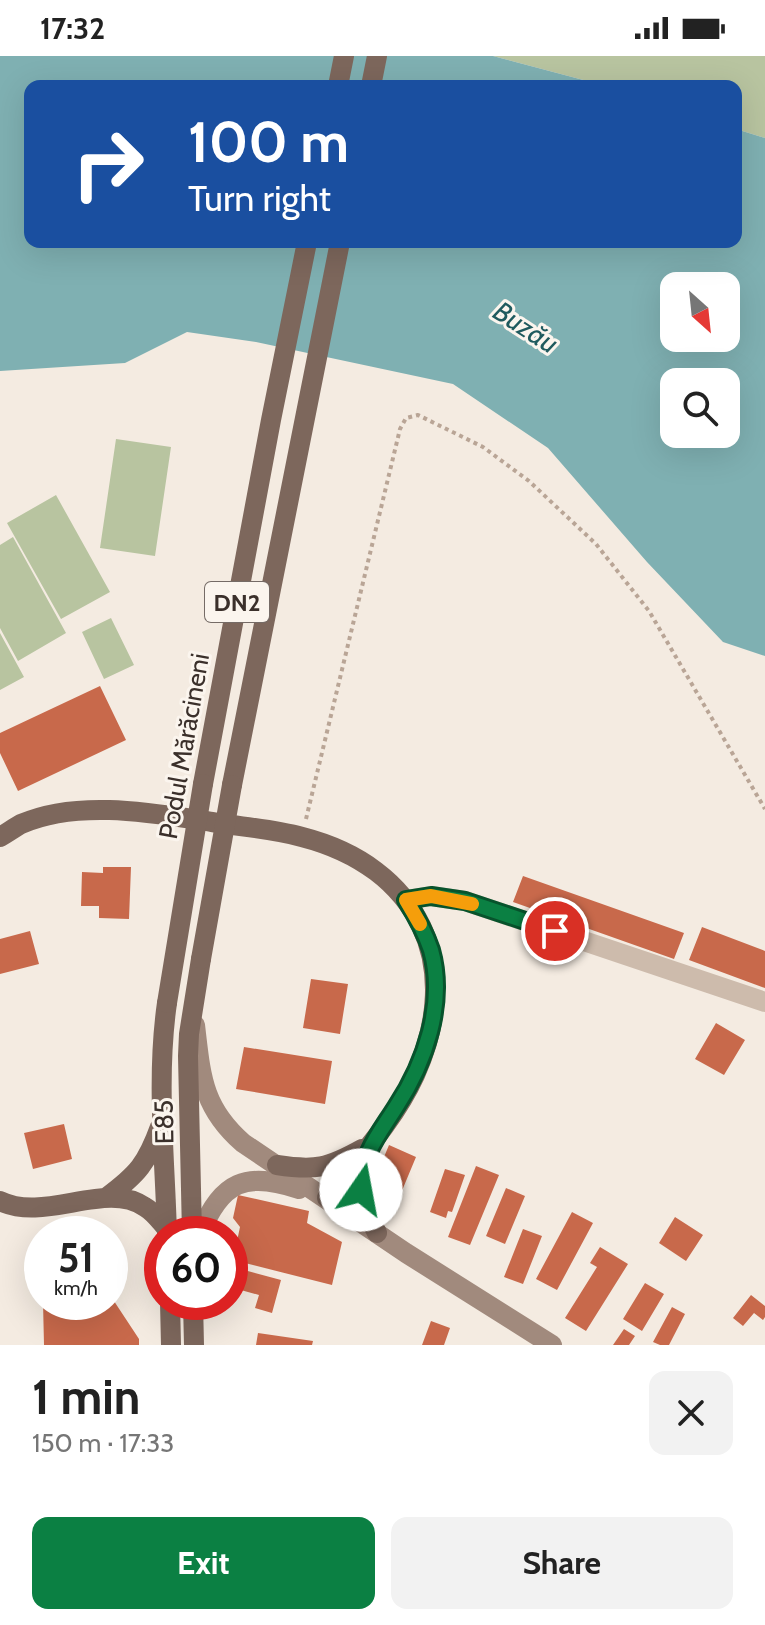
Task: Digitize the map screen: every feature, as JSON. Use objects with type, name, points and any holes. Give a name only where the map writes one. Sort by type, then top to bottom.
[{"type":"main road","points":[[339,80],[344,56]]},
{"type":"main road","points":[[372,80],[377,56]]},
{"type":"main road","name":"Podul Mărăcineni","points":[[163,1120],[163,1049],[167,1003],[203,784],[306,248]]},
{"type":"main road","name":"Podul Mărăcineni","points":[[193,1009],[235,770],[339,248]]},
{"type":"main road","points":[[0,837],[20,825],[48,815],[82,811],[157,813],[302,837],[370,866],[392,883],[422,927],[431,952],[436,981],[428,1041],[414,1077],[372,1143],[327,1198]]},
{"type":"main road","points":[[193,1009],[201,1074],[207,1095],[216,1114],[230,1131],[243,1143],[377,1233],[552,1345]]},
{"type":"main road","name":"E85","points":[[192,1216],[188,1056],[193,1009]]},
{"type":"main road","points":[[107,1197],[141,1168],[151,1152],[163,1120]]},
{"type":"main road","name":"E85","points":[[163,1120],[166,1216]]},
{"type":"main road","points":[[277,1165],[303,1169],[323,1167],[341,1161],[372,1143]]},
{"type":"main road","points":[[372,1143],[361,1172],[361,1190],[365,1209],[377,1233]]},
{"type":"main road","points":[[207,1216],[226,1192],[240,1183],[254,1180],[271,1180],[327,1198]]},
{"type":"main road","points":[[0,1201],[27,1208],[67,1205],[107,1197],[132,1200],[146,1207],[154,1216]]},
{"type":"main road","points":[[170,1320],[171,1345]]},
{"type":"main road","points":[[193,1320],[194,1345]]},
{"type":"street","points":[[406,900],[431,896],[465,901],[765,1002]]},
{"type":"path","points":[[302,837],[400,429],[406,418],[418,415],[483,447],[529,481],[596,544],[649,611],[765,809]]},
{"type":"green space","points":[[493,56],[765,56],[765,138],[742,131],[742,80],[583,80]]},
{"type":"green space","points":[[116,439],[171,447],[155,556],[100,548]]},
{"type":"green space","points":[[56,495],[110,592],[61,619],[7,523]]},
{"type":"green space","points":[[13,537],[66,633],[18,661],[0,628],[0,545]]},
{"type":"green space","points":[[111,618],[134,665],[104,679],[82,632]]},
{"type":"green space","points":[[0,633],[24,677],[0,690]]},
{"type":"water","name":"Buzău","points":[[0,56],[493,56],[583,80],[24,80],[24,248],[742,248],[742,131],[765,138],[765,656],[723,642],[647,562],[548,448],[453,384],[256,342],[187,332],[125,363],[0,371]]},
{"type":"building","points":[[100,686],[126,740],[18,791],[0,753],[0,733]]},
{"type":"building","points":[[103,867],[131,867],[129,919],[99,918],[99,906],[81,906],[82,872],[103,873]]},
{"type":"building","points":[[523,876],[684,933],[674,959],[513,902]]},
{"type":"building","points":[[702,927],[765,951],[765,988],[689,960]]},
{"type":"building","points":[[30,931],[39,964],[0,974],[0,939]]},
{"type":"building","points":[[311,979],[348,984],[340,1034],[303,1028]]},
{"type":"building","points":[[716,1023],[745,1040],[724,1075],[695,1059]]},
{"type":"building","points":[[244,1047],[332,1061],[325,1104],[236,1089]]},
{"type":"building","points":[[64,1124],[72,1159],[33,1169],[24,1133]]},
{"type":"building","points":[[389,1145],[416,1157],[401,1193],[374,1181]]},
{"type":"building","points":[[476,1166],[499,1175],[470,1245],[448,1237]]},
{"type":"building","points":[[445,1169],[465,1175],[452,1212],[448,1211],[446,1218],[430,1212]]},
{"type":"building","points":[[506,1188],[525,1196],[505,1244],[486,1236]]},
{"type":"building","points":[[238,1195],[309,1211],[307,1223],[342,1242],[332,1285],[248,1264],[248,1216],[233,1216]]},
{"type":"building","points":[[572,1212],[593,1223],[557,1290],[536,1279]]},
{"type":"building","points":[[675,1217],[703,1235],[686,1261],[659,1243]]},
{"type":"building","points":[[523,1229],[542,1236],[523,1284],[504,1277]]},
{"type":"building","points":[[600,1247],[628,1264],[586,1331],[565,1318],[597,1267],[590,1263]]},
{"type":"building","points":[[248,1271],[281,1280],[272,1313],[255,1308],[259,1295],[248,1292]]},
{"type":"building","points":[[645,1283],[664,1294],[642,1331],[623,1319]]},
{"type":"building","points":[[751,1295],[765,1306],[765,1317],[763,1320],[754,1313],[743,1326],[733,1318]]},
{"type":"building","points":[[672,1307],[685,1314],[669,1345],[660,1345],[653,1342]]},
{"type":"building","points":[[43,1320],[126,1320],[139,1339],[139,1345],[44,1345]]},
{"type":"building","points":[[431,1321],[450,1328],[444,1345],[422,1345]]},
{"type":"building","points":[[624,1329],[635,1336],[629,1345],[613,1345]]},
{"type":"building","points":[[258,1333],[313,1341],[312,1345],[256,1345]]},
{"type":"slow traffic","points":[[420,924],[406,900],[431,896],[472,904]]},
{"type":"route","points":[[361,1190],[361,1172],[372,1143],[414,1077],[428,1041],[434,1011],[436,981],[431,952],[422,927],[406,900],[431,896],[465,901],[555,931]]}]
